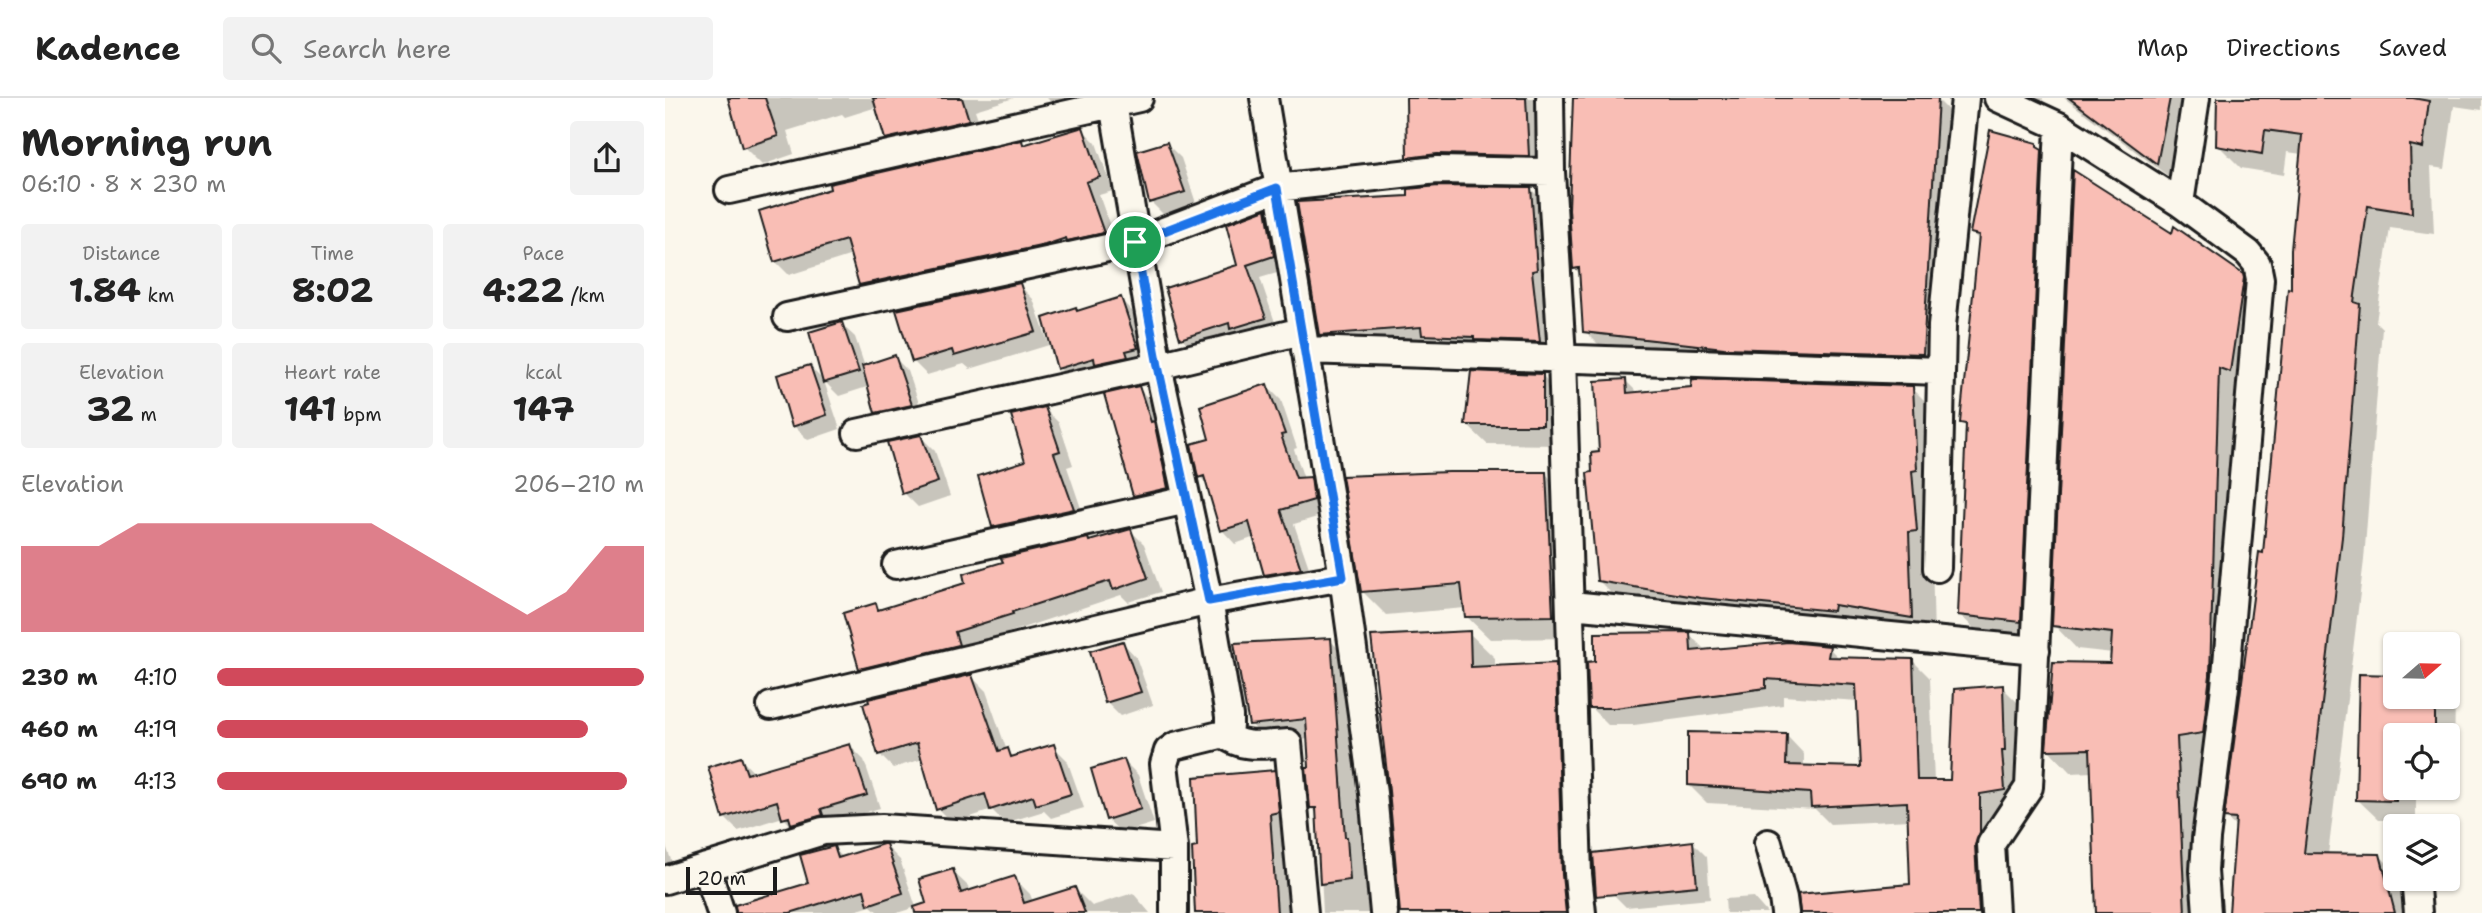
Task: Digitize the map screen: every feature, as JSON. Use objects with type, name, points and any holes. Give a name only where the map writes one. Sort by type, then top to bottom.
[{"type":"street","points":[[729,190],[1139,98]]},
{"type":"street","points":[[1264,98],[1343,577],[1373,793],[1384,913]]},
{"type":"street","points":[[1549,98],[1562,357],[1578,874],[1582,913]]},
{"type":"street","points":[[1937,568],[1942,326],[1965,98]]},
{"type":"street","points":[[1998,98],[2059,126],[2180,203],[2248,253],[2257,264],[2260,279],[2225,687],[2206,839],[2204,871],[2207,913]]},
{"type":"street","points":[[2180,203],[2196,98]]},
{"type":"street","points":[[1113,102],[1158,366],[1209,601],[1229,716],[1229,726],[1224,734],[1175,746],[1168,751],[1164,764],[1174,848],[1174,913]]},
{"type":"street","points":[[1995,913],[1991,844],[2029,787],[2059,126]]},
{"type":"street","points":[[787,317],[1135,242],[1277,188],[1437,170],[1551,172]]},
{"type":"street","points":[[857,433],[1158,366],[1303,340],[1562,357],[1941,371]]},
{"type":"street","points":[[896,565],[1187,500]]},
{"type":"street","points":[[771,706],[1209,601],[1343,577]]},
{"type":"street","points":[[1571,605],[2036,650]]},
{"type":"street","points":[[1224,734],[1235,744],[1288,743],[1304,913]]},
{"type":"street","points":[[665,880],[823,831],[846,828],[881,828],[1174,848]]},
{"type":"street","points":[[1768,843],[1785,913]]},
{"type":"street","points":[[706,867],[721,913]]},
{"type":"building","points":[[728,98],[765,98],[778,136],[742,148]]},
{"type":"building","points":[[873,98],[962,98],[969,120],[885,139]]},
{"type":"building","points":[[1406,98],[1526,98],[1529,156],[1437,154],[1407,158]]},
{"type":"building","points":[[1573,98],[1938,98],[1923,354],[1724,348],[1583,332],[1579,268],[1573,269],[1569,209]]},
{"type":"building","points":[[2069,98],[2170,98],[2157,164]]},
{"type":"building","points":[[2217,98],[2413,98],[2429,101],[2423,148],[2410,145],[2412,213],[2368,206],[2354,302],[2360,304],[2342,537],[2304,853],[2380,854],[2383,891],[2389,891],[2395,913],[2229,913],[2236,819],[2224,818],[2259,552],[2263,553],[2288,288],[2291,289],[2291,250],[2302,135],[2265,130],[2262,154],[2216,146]]},
{"type":"building","points":[[1083,127],[1100,177],[1086,182],[1104,233],[1067,241],[1066,238],[1045,245],[859,285],[846,240],[774,262],[759,211],[830,189],[829,184],[1022,140],[1023,145]]},
{"type":"building","points":[[1990,130],[2037,143],[2037,147],[2042,150],[2021,622],[1958,615],[1966,424],[1960,423],[1979,235],[1970,233]]},
{"type":"building","points":[[1167,142],[1185,192],[1149,203],[1137,151]]},
{"type":"building","points":[[2073,170],[2172,233],[2174,226],[2243,274],[2244,278],[2230,372],[2219,368],[2210,675],[2203,733],[2177,737],[2185,913],[2096,913],[2090,749],[2046,750],[2053,662],[2110,663],[2112,633],[2052,626]]},
{"type":"building","points":[[1438,186],[1531,187],[1537,270],[1532,271],[1540,342],[1422,335],[1421,327],[1319,335],[1297,202],[1408,196],[1408,189]]},
{"type":"building","points":[[1266,209],[1274,256],[1247,265],[1266,318],[1230,329],[1229,323],[1180,339],[1165,288],[1237,265],[1226,224]]},
{"type":"building","points":[[1020,283],[1036,332],[954,356],[952,350],[912,362],[896,310]]},
{"type":"building","points":[[1121,297],[1138,348],[1126,351],[1128,357],[1095,364],[1094,358],[1057,369],[1043,318]]},
{"type":"building","points":[[842,322],[859,372],[823,383],[809,332]]},
{"type":"building","points":[[895,355],[912,405],[875,413],[862,366]]},
{"type":"building","points":[[810,365],[827,415],[792,427],[777,375]]},
{"type":"building","points":[[1471,371],[1543,374],[1543,425],[1465,425]]},
{"type":"building","points":[[1626,379],[1627,393],[1691,387],[1692,379],[1913,386],[1917,470],[1912,471],[1917,531],[1909,532],[1912,618],[1834,605],[1833,611],[1701,598],[1597,581],[1587,473],[1592,472],[1591,453],[1599,452],[1595,381]]},
{"type":"building","points":[[1267,384],[1285,434],[1281,435],[1296,478],[1311,477],[1314,500],[1281,510],[1301,569],[1264,575],[1249,522],[1220,531],[1204,476],[1198,478],[1191,444],[1209,439],[1200,406]]},
{"type":"building","points":[[1139,386],[1151,422],[1154,421],[1168,488],[1133,496],[1104,394]]},
{"type":"building","points":[[1045,407],[1060,451],[1054,453],[1074,509],[992,527],[978,476],[1025,461],[1011,415]]},
{"type":"building","points":[[921,435],[938,482],[902,494],[887,442]]},
{"type":"building","points":[[1546,472],[1553,616],[1465,617],[1461,584],[1361,592],[1342,476]]},
{"type":"building","points":[[1131,529],[1148,578],[1113,590],[1110,581],[1061,596],[955,632],[959,645],[859,669],[843,613],[876,603],[878,610],[965,583],[963,574],[1003,562],[1001,558],[1088,538],[1089,541]]},
{"type":"building","points":[[1470,631],[1471,667],[1556,663],[1562,875],[1566,913],[1400,913],[1371,636]]},
{"type":"building","points":[[1690,632],[1691,651],[1788,642],[1830,646],[1828,657],[1913,659],[1917,780],[1950,780],[1954,689],[2003,685],[2005,751],[2002,751],[2005,790],[1980,794],[1980,832],[1975,845],[1979,913],[1800,913],[1798,894],[1910,884],[1907,802],[1811,807],[1810,793],[1688,785],[1688,732],[1787,734],[1786,765],[1860,767],[1856,685],[1766,679],[1766,688],[1615,708],[1589,708],[1587,662],[1595,661],[1595,633]]},
{"type":"building","points":[[1331,638],[1350,880],[1320,884],[1316,808],[1310,808],[1306,767],[1309,767],[1306,719],[1249,725],[1234,643]]},
{"type":"building","points":[[1123,641],[1141,692],[1105,703],[1090,651]]},
{"type":"building","points":[[2359,674],[2383,675],[2383,709],[2435,709],[2435,723],[2383,723],[2383,800],[2396,801],[2356,800]]},
{"type":"building","points":[[972,675],[999,751],[1008,748],[1011,757],[1054,744],[1071,794],[1036,805],[1033,796],[990,810],[985,794],[936,810],[917,743],[878,755],[863,704],[869,702],[868,699]]},
{"type":"building","points":[[850,744],[867,795],[821,809],[823,815],[791,824],[789,817],[782,819],[777,801],[723,818],[708,767],[741,757],[747,774]]},
{"type":"building","points":[[1124,759],[1141,809],[1106,820],[1091,769]]},
{"type":"building","points":[[1275,770],[1279,812],[1270,814],[1277,913],[1195,913],[1192,848],[1197,847],[1194,777]]},
{"type":"building","points":[[1693,841],[1697,886],[1596,896],[1593,853]]},
{"type":"building","points":[[886,844],[903,893],[868,905],[864,890],[790,913],[736,913],[735,905],[808,883],[800,855],[834,846],[838,858]]},
{"type":"building","points":[[953,869],[961,893],[1015,876],[1024,903],[1075,887],[1085,913],[915,913],[914,907],[926,903],[919,879]]},
{"type":"route","points":[[1277,188],[1343,577],[1209,601],[1158,366],[1135,242],[1277,188]]}]
